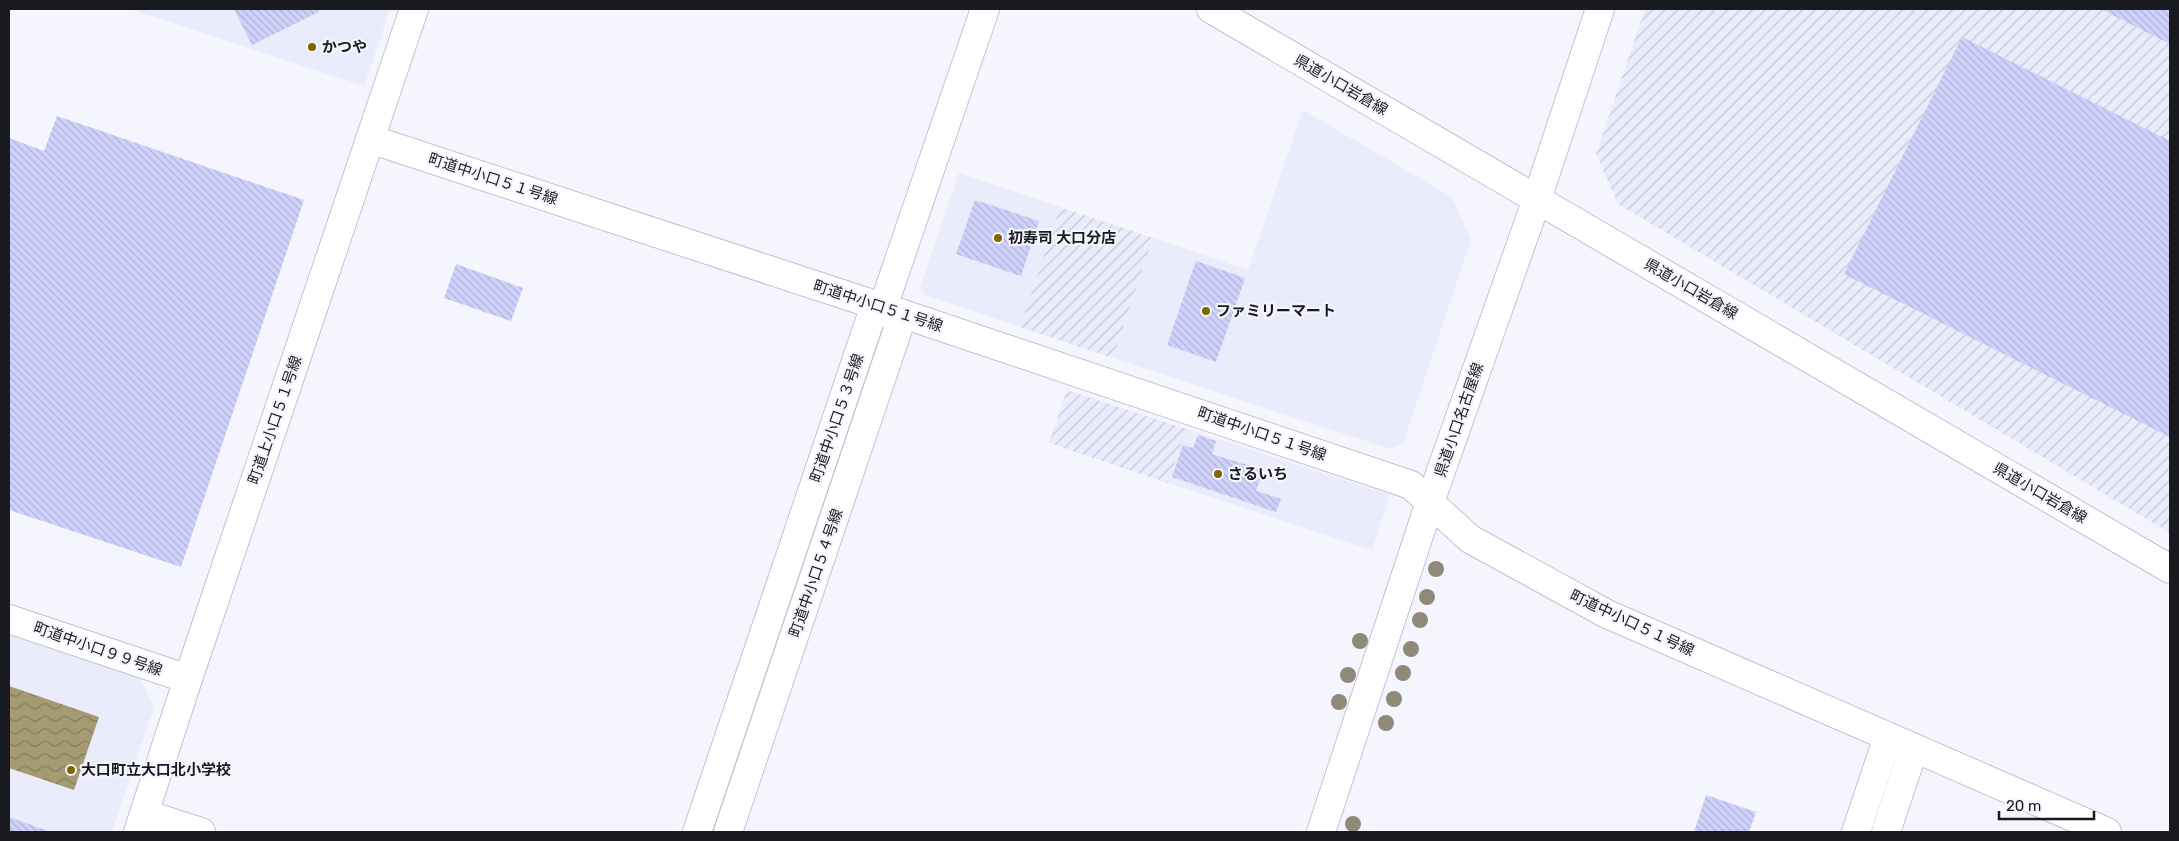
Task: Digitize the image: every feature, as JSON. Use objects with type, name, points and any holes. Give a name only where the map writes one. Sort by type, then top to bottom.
[{"type":"street","name":"町道上小口５１号線","points":[[142,823],[188,679],[414,9]]},
{"type":"street","name":"町道中小口５３号線","points":[[697,832],[870,320],[893,311],[985,9]]},
{"type":"street","name":"県道小口岩倉線","points":[[1211,9],[2170,569]]},
{"type":"street","name":"県道小口名古屋線","points":[[1321,832],[1430,502],[1537,199],[1600,9]]},
{"type":"street","name":"町道中小口５１号線","points":[[370,139],[893,311],[1411,485],[1470,539],[1607,614],[2107,832]]},
{"type":"street","name":"町道中小口５４号線","points":[[728,832],[893,311]]},
{"type":"street","name":"町道中小口９９号線","points":[[9,619],[188,679]]},
{"type":"street","points":[[1856,832],[1888,737]]},
{"type":"street","points":[[1886,832],[1914,748]]},
{"type":"street","points":[[142,823],[201,832]]},
{"type":"shaded area","name":"かつや","points":[[130,9],[390,9],[364,86]]},
{"type":"shaded area","points":[[1645,9],[2170,9],[2170,533],[1618,204],[1596,154]]},
{"type":"shaded area","points":[[1303,110],[1452,197],[1471,240],[1403,443],[1390,449],[1113,358],[1153,238],[1248,270]]},
{"type":"shaded area","points":[[959,173],[1060,207],[1020,327],[925,295],[920,288]]},
{"type":"shaded area","points":[[1060,207],[1153,238],[1113,358],[1020,327]]},
{"type":"shaded area","points":[[1067,390],[1186,429],[1168,483],[1049,443]]},
{"type":"shaded area","points":[[1186,429],[1390,495],[1372,550],[1168,483]]},
{"type":"shaded area","name":"大口町立大口北小学校","points":[[9,632],[139,676],[154,707],[112,832],[9,832]]},
{"type":"water","points":[[9,686],[99,717],[74,790],[9,768]]},
{"type":"building","points":[[234,9],[317,9],[319,12],[252,45]]},
{"type":"building","points":[[2101,9],[2170,9],[2170,44]]},
{"type":"building","points":[[1962,37],[2170,141],[2170,437],[1844,274]]},
{"type":"building","points":[[57,116],[304,200],[181,567],[9,510],[9,138],[44,151]]},
{"type":"building","name":"初寿司 大口分店","points":[[975,200],[1039,221],[1021,276],[956,254]]},
{"type":"building","name":"ファミリーマート","points":[[1196,261],[1245,278],[1216,362],[1167,345]]},
{"type":"building","points":[[456,264],[523,288],[511,321],[444,298]]},
{"type":"building","name":"さるいち","points":[[1198,435],[1216,441],[1212,454],[1263,470],[1256,491],[1281,499],[1276,512],[1172,477],[1183,445],[1193,448]]},
{"type":"building","points":[[1706,795],[1756,812],[1749,832],[1694,832]]},
{"type":"building","points":[[9,817],[51,832],[9,832]]},
{"type":"place","name":"かつや","points":[[312,47]]},
{"type":"place","name":"初寿司 大口分店","points":[[998,238]]},
{"type":"place","name":"ファミリーマート","points":[[1206,311]]},
{"type":"place","name":"さるいち","points":[[1218,474]]},
{"type":"place","name":"大口町立大口北小学校","points":[[71,770]]}]
